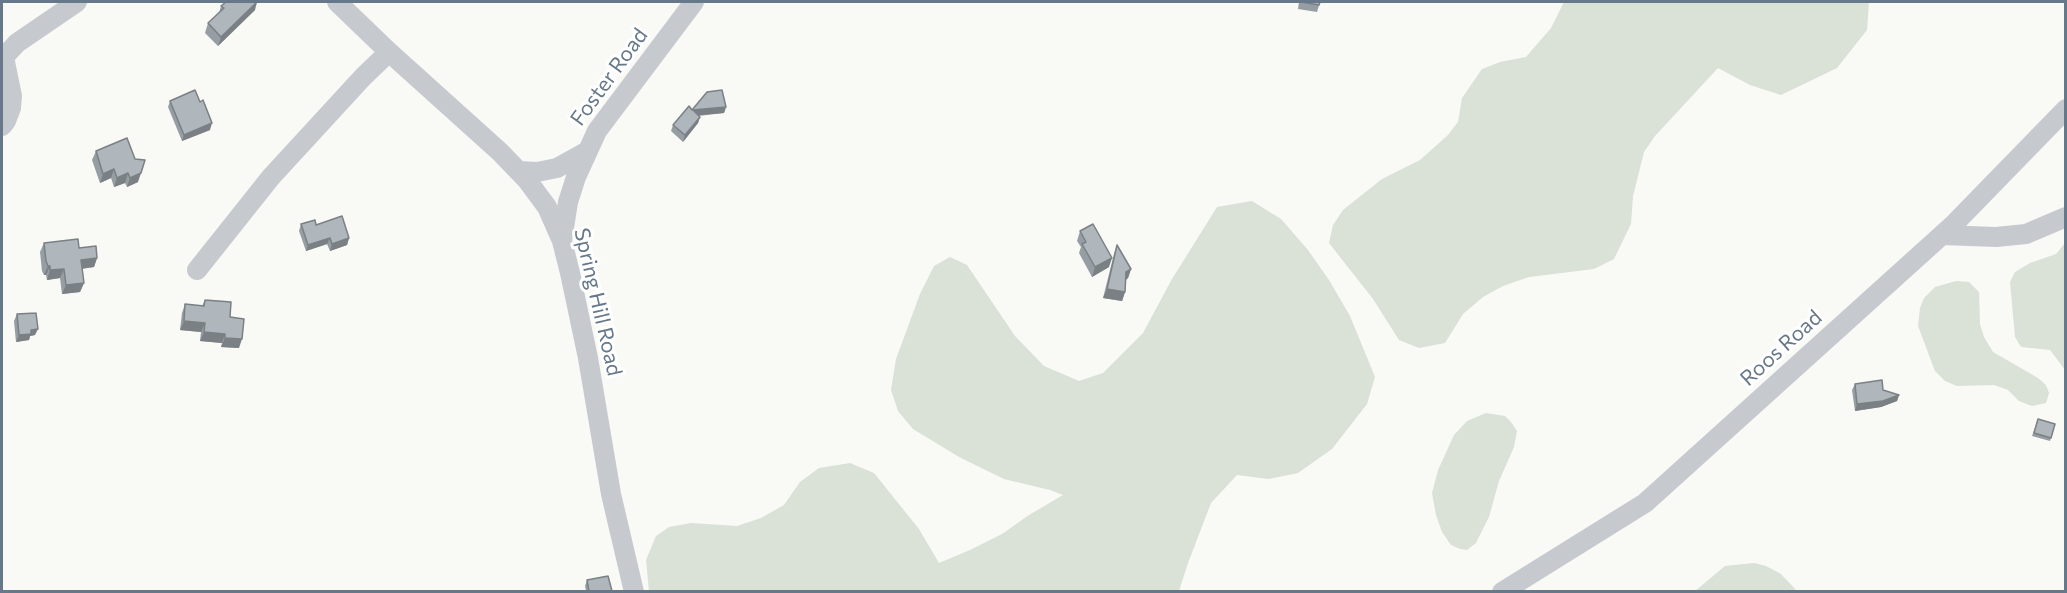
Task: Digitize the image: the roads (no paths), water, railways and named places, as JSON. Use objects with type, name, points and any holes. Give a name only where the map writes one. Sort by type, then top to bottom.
[{"type":"street","points":[[2,126],[6,121],[12,96],[3,58],[17,43],[77,2]]},
{"type":"street","name":"Spring Hill Road","points":[[337,2],[519,171],[547,207],[562,241],[588,358],[611,494],[634,591]]},
{"type":"street","name":"Foster Road","points":[[562,241],[568,202],[586,152],[597,131],[694,2]]},
{"type":"street","points":[[197,270],[272,177],[363,77],[389,52]]},
{"type":"street","name":"Roos Road","points":[[1502,591],[1645,503],[1942,235],[2066,109]]},
{"type":"street","name":"Foster Road","points":[[519,171],[537,172],[557,168],[586,152]]},
{"type":"street","points":[[1942,235],[1996,237],[2026,234],[2066,217]]}]
